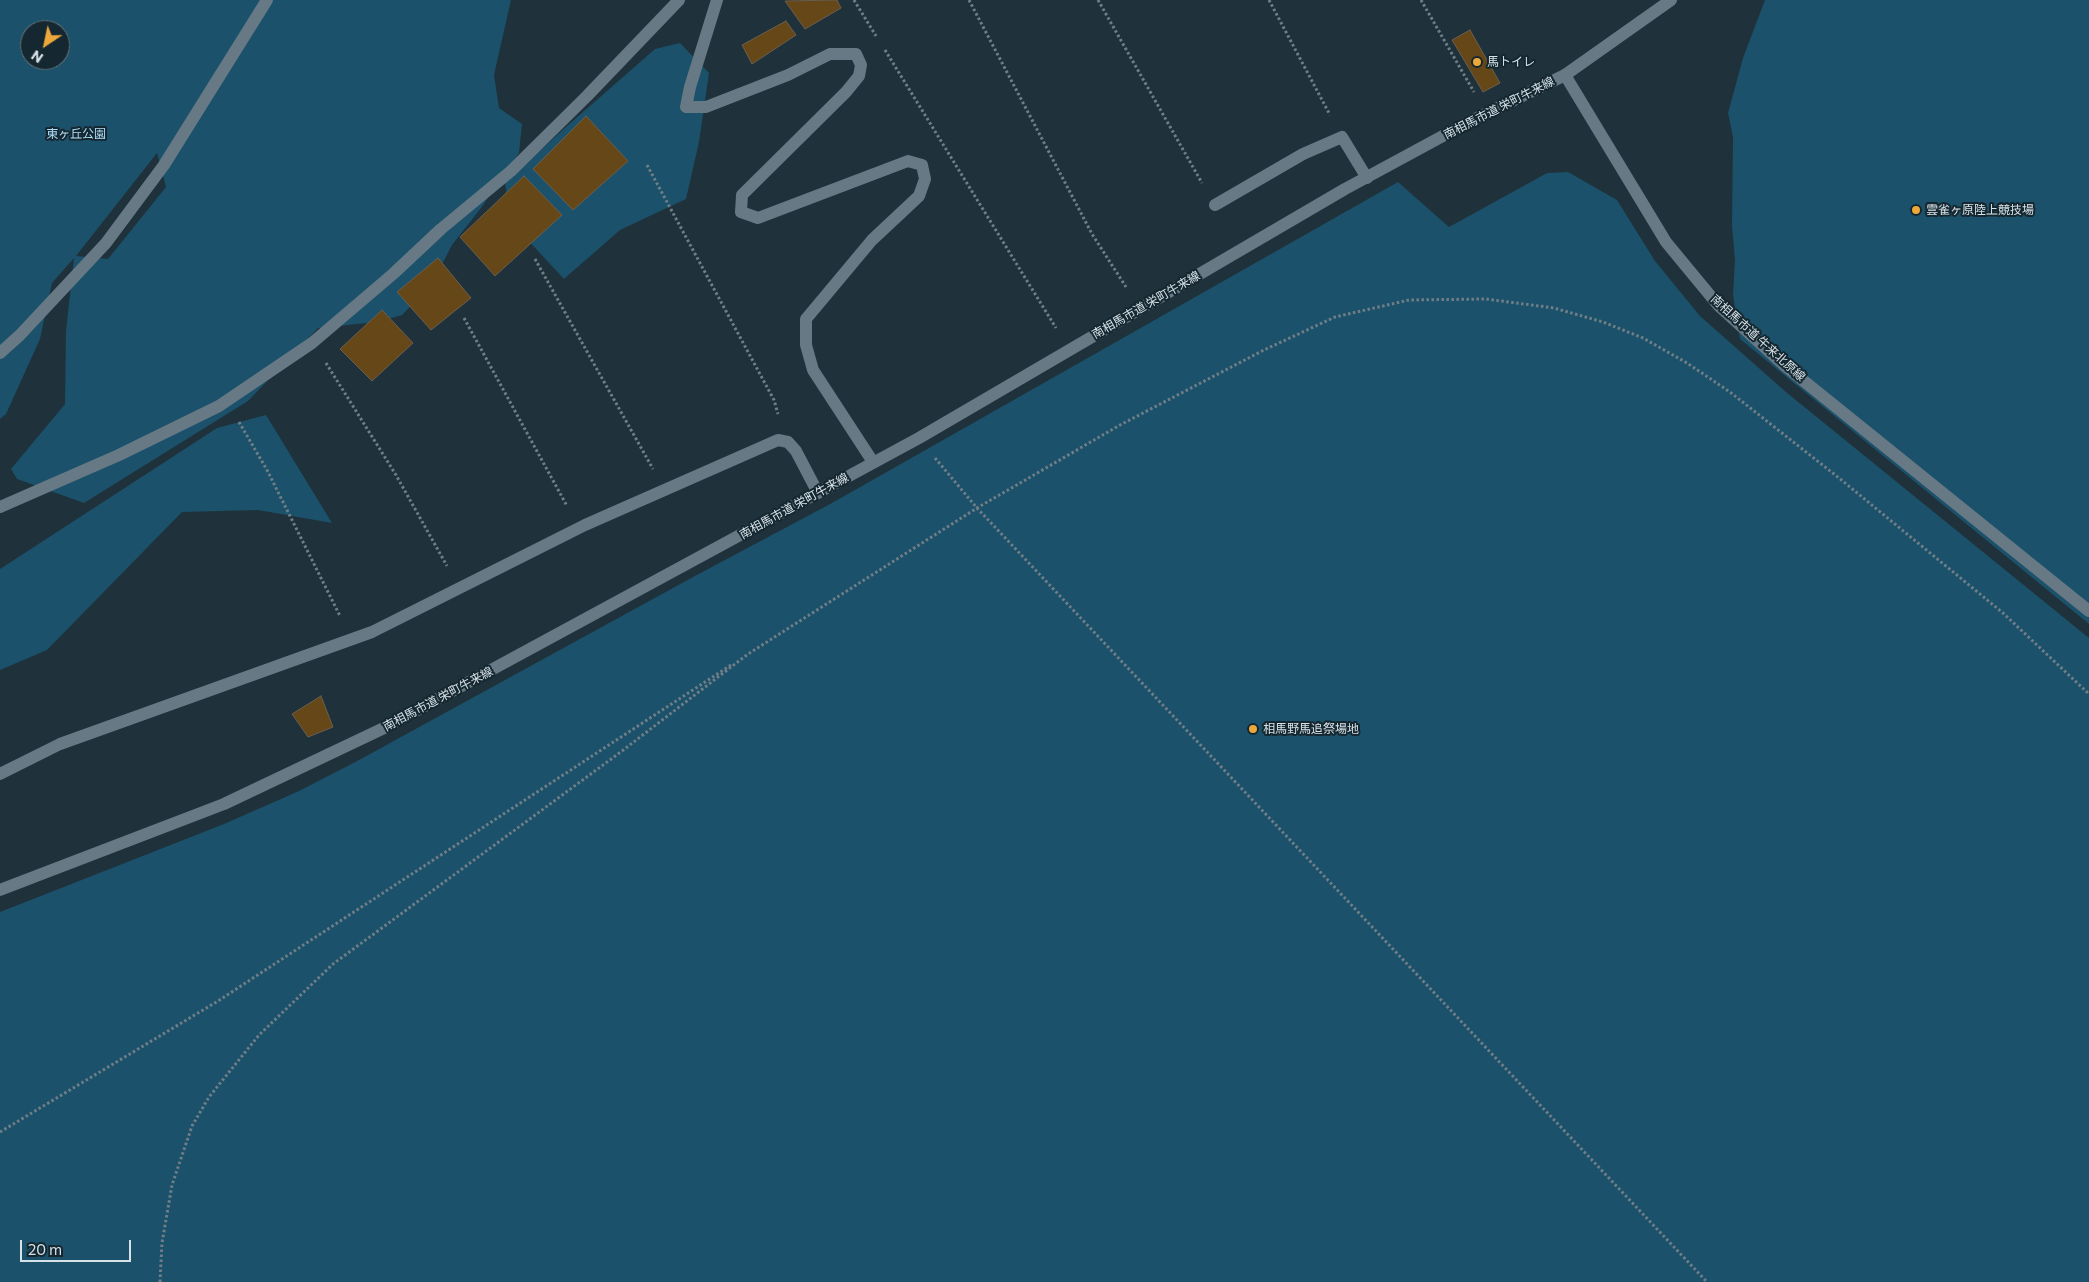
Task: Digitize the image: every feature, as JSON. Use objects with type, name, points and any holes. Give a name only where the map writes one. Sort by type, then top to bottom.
[{"type":"street","points":[[0,353],[20,335],[106,243],[164,165],[267,0]]},
{"type":"street","points":[[0,507],[119,455],[226,401],[312,343],[393,274],[441,229],[511,171],[587,96],[679,0]]},
{"type":"street","points":[[717,0],[690,87],[686,107],[706,108],[788,75],[830,54],[856,54],[861,65],[859,76],[846,92],[742,195],[741,212],[758,218],[908,161],[922,165],[925,178],[919,196],[872,240],[806,319],[806,345],[814,370],[873,462]]},
{"type":"street","points":[[1565,75],[1671,0]]},
{"type":"street","name":"南相馬市道 栄町牛来線","points":[[0,890],[224,804],[312,763],[450,693],[919,438],[1367,178],[1565,75]]},
{"type":"street","name":"南相馬市道 牛来北原線","points":[[1565,75],[1666,242],[1718,305],[1784,365],[2089,611]]},
{"type":"street","points":[[1214,205],[1303,154],[1342,137],[1367,178]]},
{"type":"street","points":[[0,774],[60,744],[372,632],[580,528],[664,489],[778,440],[788,442],[796,450],[818,492]]},
{"type":"path","points":[[854,0],[1070,350]]},
{"type":"path","points":[[969,0],[1092,234],[1129,292],[1137,311]]},
{"type":"path","points":[[1098,0],[1214,205]]},
{"type":"path","points":[[1269,0],[1342,137]]},
{"type":"path","points":[[1421,0],[1486,115]]},
{"type":"path","points":[[647,165],[774,400],[778,417],[778,440]]},
{"type":"path","points":[[535,259],[664,489]]},
{"type":"path","points":[[0,1132],[218,1001],[623,734],[977,508],[1120,425],[1264,350],[1335,317],[1409,300],[1486,299],[1554,308],[1603,322],[1643,338],[1687,363],[1730,392],[2003,613],[2089,694]]},
{"type":"path","points":[[464,318],[580,528]]},
{"type":"path","points":[[312,343],[396,475],[460,588]]},
{"type":"path","points":[[226,401],[267,470],[352,639]]},
{"type":"path","points":[[919,438],[977,508],[1707,1282]]},
{"type":"path","points":[[160,1282],[162,1243],[172,1185],[192,1126],[208,1097],[259,1035],[333,964],[622,751],[748,654]]},
{"type":"green space","name":"東ヶ丘公園","points":[[0,0],[511,0],[494,75],[499,108],[522,124],[519,153],[481,208],[452,245],[432,284],[402,315],[377,322],[318,328],[248,401],[84,503],[17,479],[11,469],[65,404],[66,331],[74,258],[52,283],[40,339],[6,414],[0,419]],"holes":[[[157,153],[166,187],[108,259],[76,256]]]},
{"type":"green space","name":"雲雀ヶ原陸上競技場","points":[[1765,0],[2089,0],[2089,624],[1740,339],[1733,295],[1735,260],[1732,226],[1733,137],[1728,113],[1743,58]]},
{"type":"green space","points":[[680,43],[709,73],[699,142],[686,199],[620,230],[564,279],[511,222],[505,183],[655,49]]},
{"type":"green space","name":"相馬野馬追祭場地","points":[[1568,172],[1617,200],[1655,261],[1700,316],[1786,392],[2089,638],[2089,1282],[0,1282],[0,912],[224,824],[299,791],[359,760],[832,503],[1398,182],[1449,227],[1547,173]]},
{"type":"green space","points":[[266,415],[332,523],[258,510],[182,512],[47,650],[0,670],[0,569],[217,428]]},
{"type":"building","points":[[837,0],[841,8],[805,29],[785,1]]},
{"type":"building","points":[[786,21],[796,35],[752,64],[742,45]]},
{"type":"building","name":"馬トイレ","points":[[1470,30],[1500,83],[1483,92],[1452,40]]},
{"type":"building","points":[[586,116],[628,161],[573,210],[533,169]]},
{"type":"building","points":[[524,176],[562,215],[495,276],[460,237]]},
{"type":"building","points":[[438,258],[471,298],[431,330],[397,292]]},
{"type":"building","points":[[382,310],[413,343],[372,381],[340,349]]},
{"type":"building","points":[[321,696],[333,727],[308,737],[292,714]]},
{"type":"place","name":"馬トイレ","points":[[1477,62]]},
{"type":"place","name":"雲雀ヶ原陸上競技場","points":[[1916,210]]},
{"type":"place","name":"相馬野馬追祭場地","points":[[1253,729]]}]
